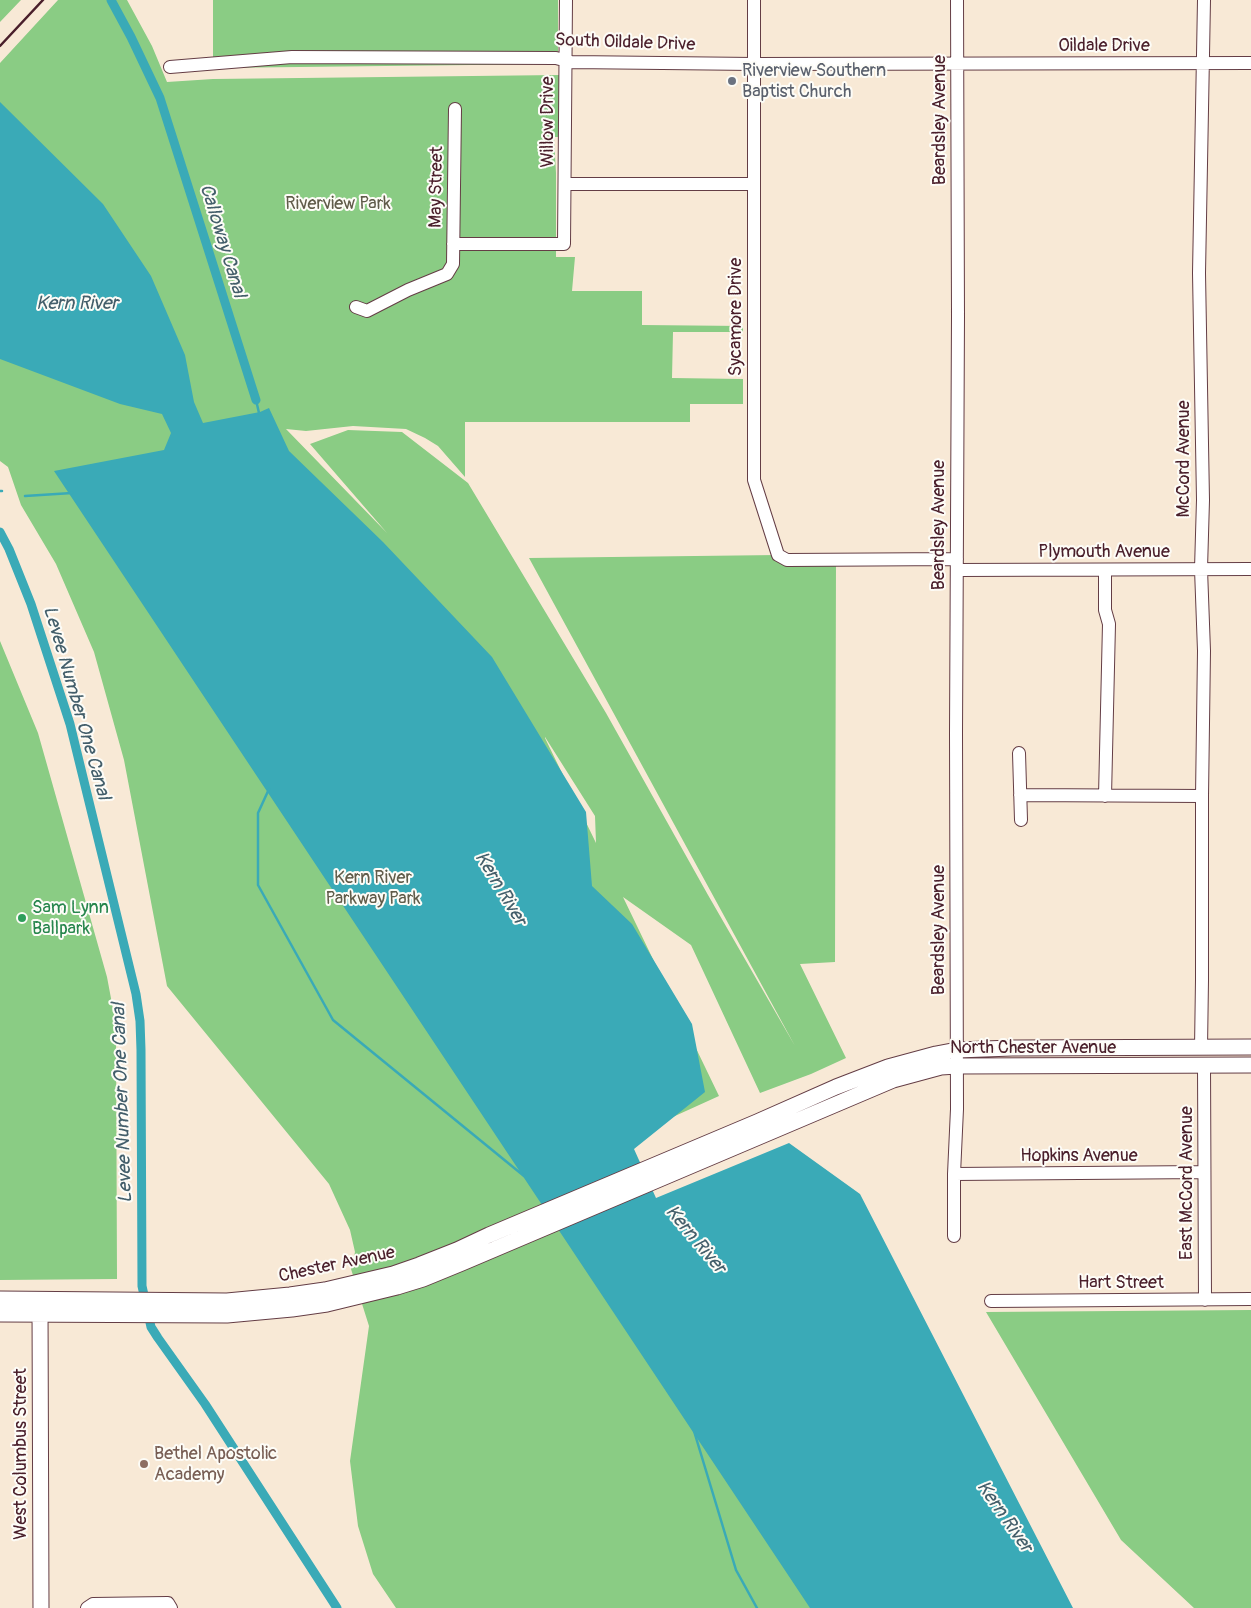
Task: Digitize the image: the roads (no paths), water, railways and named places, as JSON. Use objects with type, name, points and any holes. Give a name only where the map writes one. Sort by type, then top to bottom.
[{"type":"main road","points":[[1204,1066],[1207,1057],[1230,1047]]},
{"type":"main road","name":"North Chester Avenue","points":[[661,1162],[757,1122],[836,1086],[880,1070],[957,1050],[1251,1047]]},
{"type":"main road","points":[[1162,1066],[1187,1058],[1201,1048]]},
{"type":"main road","name":"North Chester Avenue","points":[[656,1180],[893,1080],[941,1067],[1251,1065]]},
{"type":"main road","name":"Chester Avenue","points":[[164,1308],[325,1290],[393,1274],[419,1266],[661,1162]]},
{"type":"main road","name":"Chester Avenue","points":[[0,1299],[40,1306],[164,1308],[236,1314],[328,1304],[423,1279],[656,1180]]},
{"type":"main road","name":"Chester Avenue","points":[[0,1314],[40,1306]]},
{"type":"main road","name":"West Columbus Street","points":[[40,1306],[41,1608]]},
{"type":"street","name":"Willow Drive","points":[[564,244],[566,0]]},
{"type":"street","name":"Sycamore Drive","points":[[754,0],[754,480],[778,555],[787,560]]},
{"type":"street","name":"Beardsley Avenue","points":[[954,1236],[957,1109],[957,0]]},
{"type":"street","name":"McCord Avenue","points":[[1201,1048],[1204,651],[1201,569],[1203,500],[1199,266],[1204,0]]},
{"type":"street","name":"South Oildale Drive","points":[[170,66],[292,57],[556,58],[571,62],[754,64],[957,63]]},
{"type":"street","name":"Oildale Drive","points":[[957,63],[1251,64]]},
{"type":"street","name":"May Street","points":[[455,109],[453,244],[564,244]]},
{"type":"street","points":[[565,184],[754,184]]},
{"type":"street","points":[[356,307],[367,311],[408,290],[447,274],[453,264],[453,244]]},
{"type":"street","name":"Plymouth Avenue","points":[[787,560],[1105,570],[1251,569]]},
{"type":"street","points":[[1105,570],[1105,610],[1108,624],[1106,796]]},
{"type":"street","points":[[1019,753],[1021,820]]},
{"type":"street","points":[[1020,794],[1202,796]]},
{"type":"street","name":"East McCord Avenue","points":[[1204,1066],[1205,1300]]},
{"type":"street","name":"Hopkins Avenue","points":[[954,1174],[1204,1172]]},
{"type":"street","name":"Hart Street","points":[[990,1301],[1251,1299]]},
{"type":"street","points":[[87,1607],[92,1604],[170,1606]]},
{"type":"water","name":"Kern River","points":[[0,102],[103,204],[151,276],[185,355],[194,402],[203,423],[260,412],[269,408],[289,451],[383,542],[492,657],[586,812],[592,886],[632,924],[692,1024],[705,1092],[634,1149],[656,1198],[789,1143],[860,1194],[1073,1608],[810,1608],[54,471],[164,450],[171,433],[162,414],[120,404],[0,359]]},
{"type":"waterway","name":"Calloway Canal","points":[[111,0],[160,98],[256,400]]},
{"type":"waterway","name":"Calloway Canal","points":[[256,400],[259,413]]},
{"type":"waterway","points":[[25,496],[72,493]]},
{"type":"waterway","name":"Levee Number One Canal","points":[[0,532],[9,549],[31,604],[70,724],[136,994],[140,1021],[141,1050],[142,1286],[151,1327],[205,1404],[337,1608]]},
{"type":"waterway","points":[[269,789],[258,813],[258,885],[333,1020],[524,1176]]},
{"type":"waterway","points":[[694,1431],[736,1570],[757,1608]]},
{"type":"railway","points":[[0,46],[43,0]]},
{"type":"place","name":"Riverview Southern Baptist Church","points":[[732,81]]},
{"type":"place","name":"Sam Lynn Ballpark","points":[[22,918]]},
{"type":"place","name":"Bethel Apostolic Academy","points":[[144,1464]]},
{"type":"park label","name":"Riverview Park","points":[[338,204]]},
{"type":"park label","name":"Kern River Parkway Park","points":[[373,888]]}]
